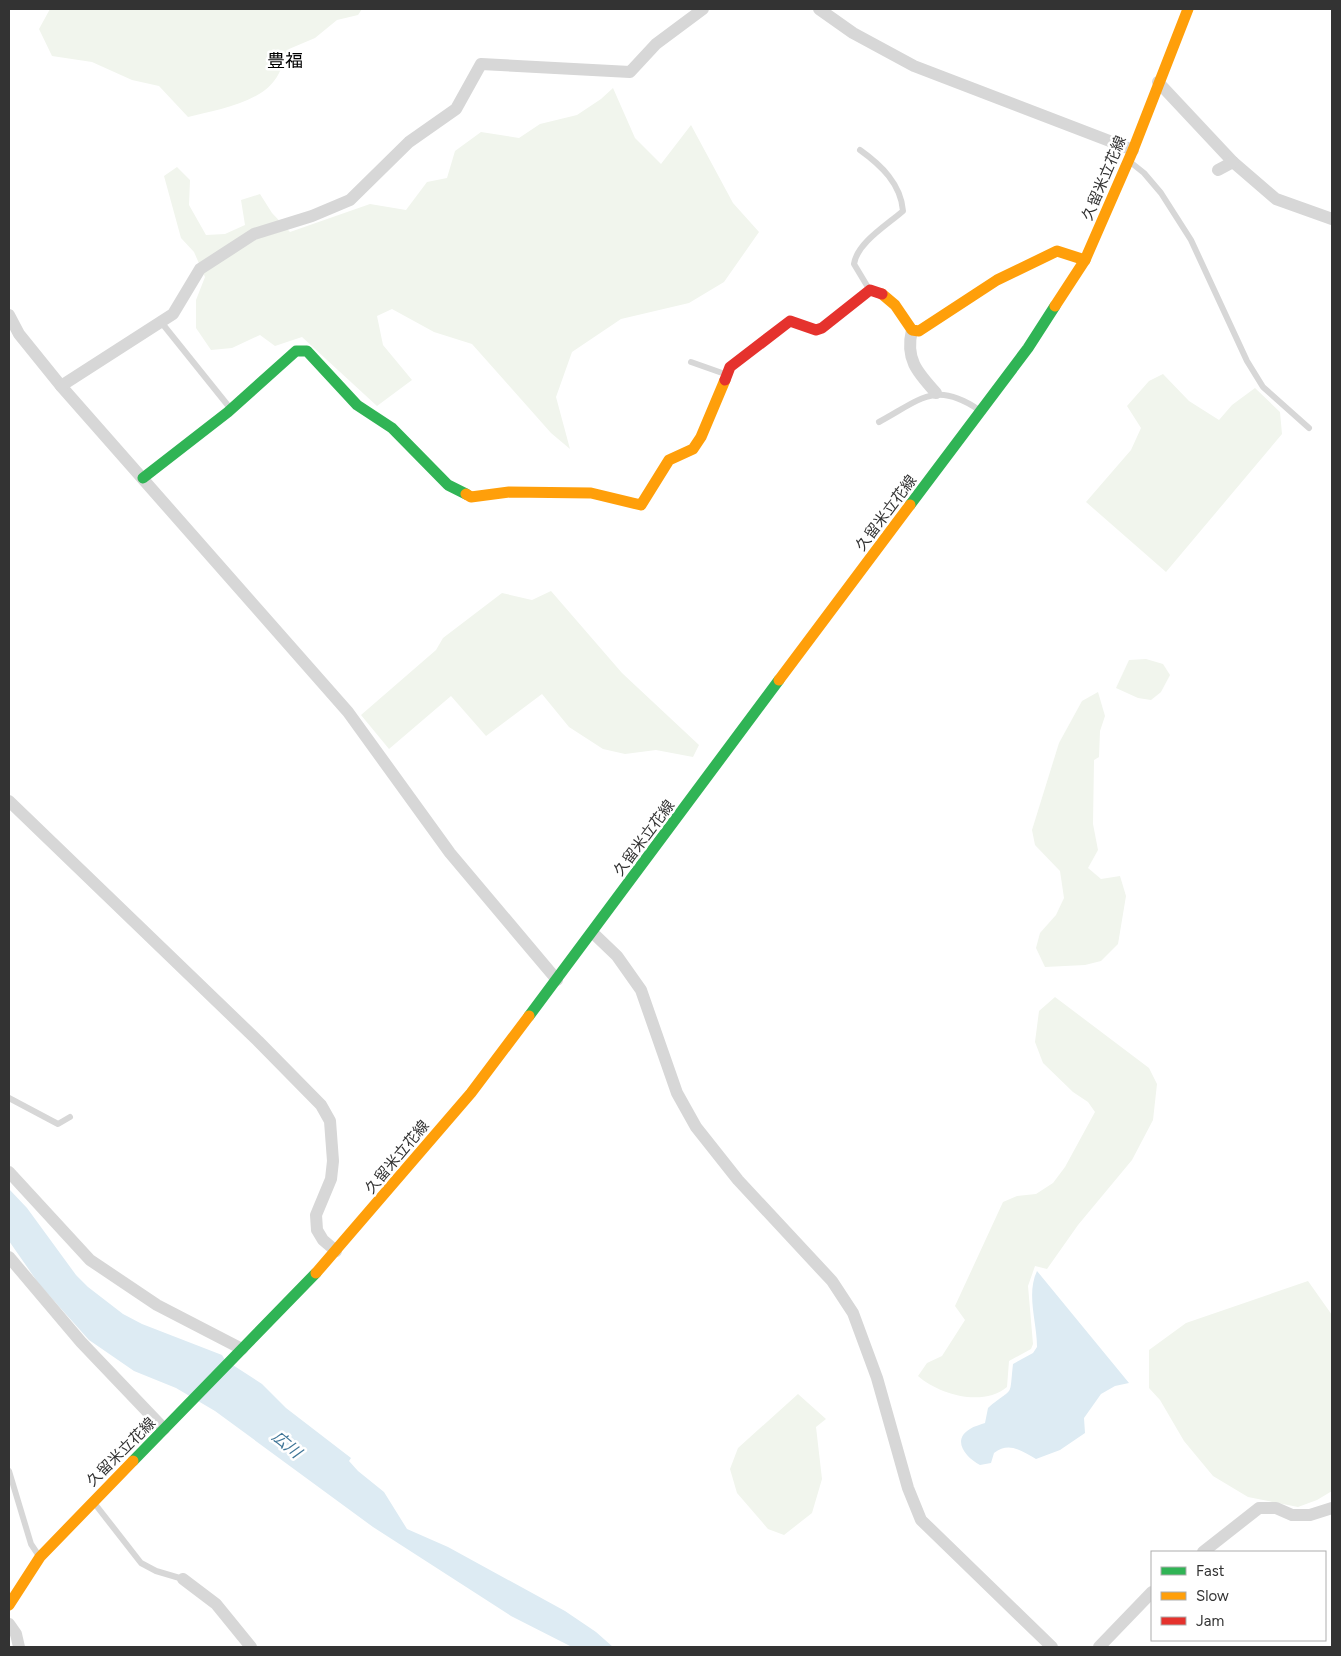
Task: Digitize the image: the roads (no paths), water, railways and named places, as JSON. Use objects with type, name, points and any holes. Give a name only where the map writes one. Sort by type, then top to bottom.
[{"type":"main road","name":"久留米立花線","points":[[9,1605],[40,1557],[336,1251],[471,1093],[1028,348],[1085,260],[1131,155],[1188,9]]},
{"type":"main road","points":[[143,478],[231,409],[296,351],[306,351],[357,405],[392,428],[448,485],[471,497],[508,492],[590,493],[641,504],[669,460],[692,449],[701,437],[730,367],[790,321],[816,330],[822,328],[870,290],[881,292],[892,301],[912,330],[919,331],[997,280],[1057,251],[1085,260]]},
{"type":"street","points":[[61,386],[173,314],[200,269],[254,234],[319,213],[350,200],[409,142],[456,109],[481,64],[630,72],[656,44],[703,9]]},
{"type":"street","points":[[819,9],[853,33],[914,66],[1131,155]]},
{"type":"street","points":[[1158,82],[1233,162],[1276,199],[1331,217]]},
{"type":"street","points":[[1218,170],[1233,162]]},
{"type":"street","points":[[9,315],[19,334],[61,386],[348,712],[450,853],[557,980]]},
{"type":"street","points":[[912,330],[908,347],[914,365],[936,393]]},
{"type":"street","points":[[9,801],[258,1041],[321,1105],[330,1121],[333,1161],[331,1179],[316,1214],[317,1230],[322,1240],[336,1251]]},
{"type":"street","points":[[593,932],[617,956],[641,990],[677,1093],[696,1128],[738,1180],[832,1281],[853,1313],[877,1378],[908,1488],[921,1520],[1052,1647]]},
{"type":"street","points":[[9,1172],[90,1260],[157,1305],[238,1353]]},
{"type":"street","points":[[9,1257],[81,1342],[164,1429]]},
{"type":"street","points":[[1204,1551],[1258,1508],[1276,1508],[1292,1516],[1310,1515],[1332,1508]]},
{"type":"street","points":[[182,1579],[216,1604],[252,1647]]},
{"type":"street","points":[[1099,1647],[1151,1593]]},
{"type":"street","points":[[9,1624],[16,1634],[19,1647]]},
{"type":"lane","points":[[860,150],[872,159],[894,182],[902,201],[903,211],[864,246],[855,257],[854,264],[870,290]]},
{"type":"lane","points":[[1131,155],[1161,193],[1191,240],[1247,361],[1264,387],[1309,428]]},
{"type":"lane","points":[[161,322],[231,409]]},
{"type":"lane","points":[[691,362],[726,374]]},
{"type":"lane","points":[[879,422],[936,393],[960,398],[980,412]]},
{"type":"lane","points":[[9,1098],[58,1124],[70,1118]]},
{"type":"lane","points":[[9,1471],[31,1544],[40,1557]]},
{"type":"lane","points":[[93,1501],[141,1563],[156,1571],[182,1579]]},
{"type":"water","name":"広川","points":[[9,1189],[27,1208],[76,1275],[88,1287],[123,1314],[142,1324],[222,1355],[225,1360],[262,1384],[286,1408],[351,1458],[349,1461],[358,1471],[384,1492],[407,1529],[448,1547],[565,1611],[596,1632],[613,1647],[572,1647],[511,1616],[373,1527],[215,1411],[176,1388],[134,1371],[89,1340],[39,1284],[9,1241]]},
{"type":"water","points":[[1037,1271],[1129,1383],[1115,1386],[1101,1394],[1084,1418],[1085,1433],[1060,1450],[1036,1459],[1015,1448],[1005,1448],[994,1453],[991,1463],[980,1465],[970,1458],[963,1449],[962,1438],[964,1433],[985,1423],[988,1408],[1009,1391],[1013,1364],[1033,1353],[1037,1347],[1032,1289]]},
{"type":"district","name":"豊福","points":[[285,61]]}]
